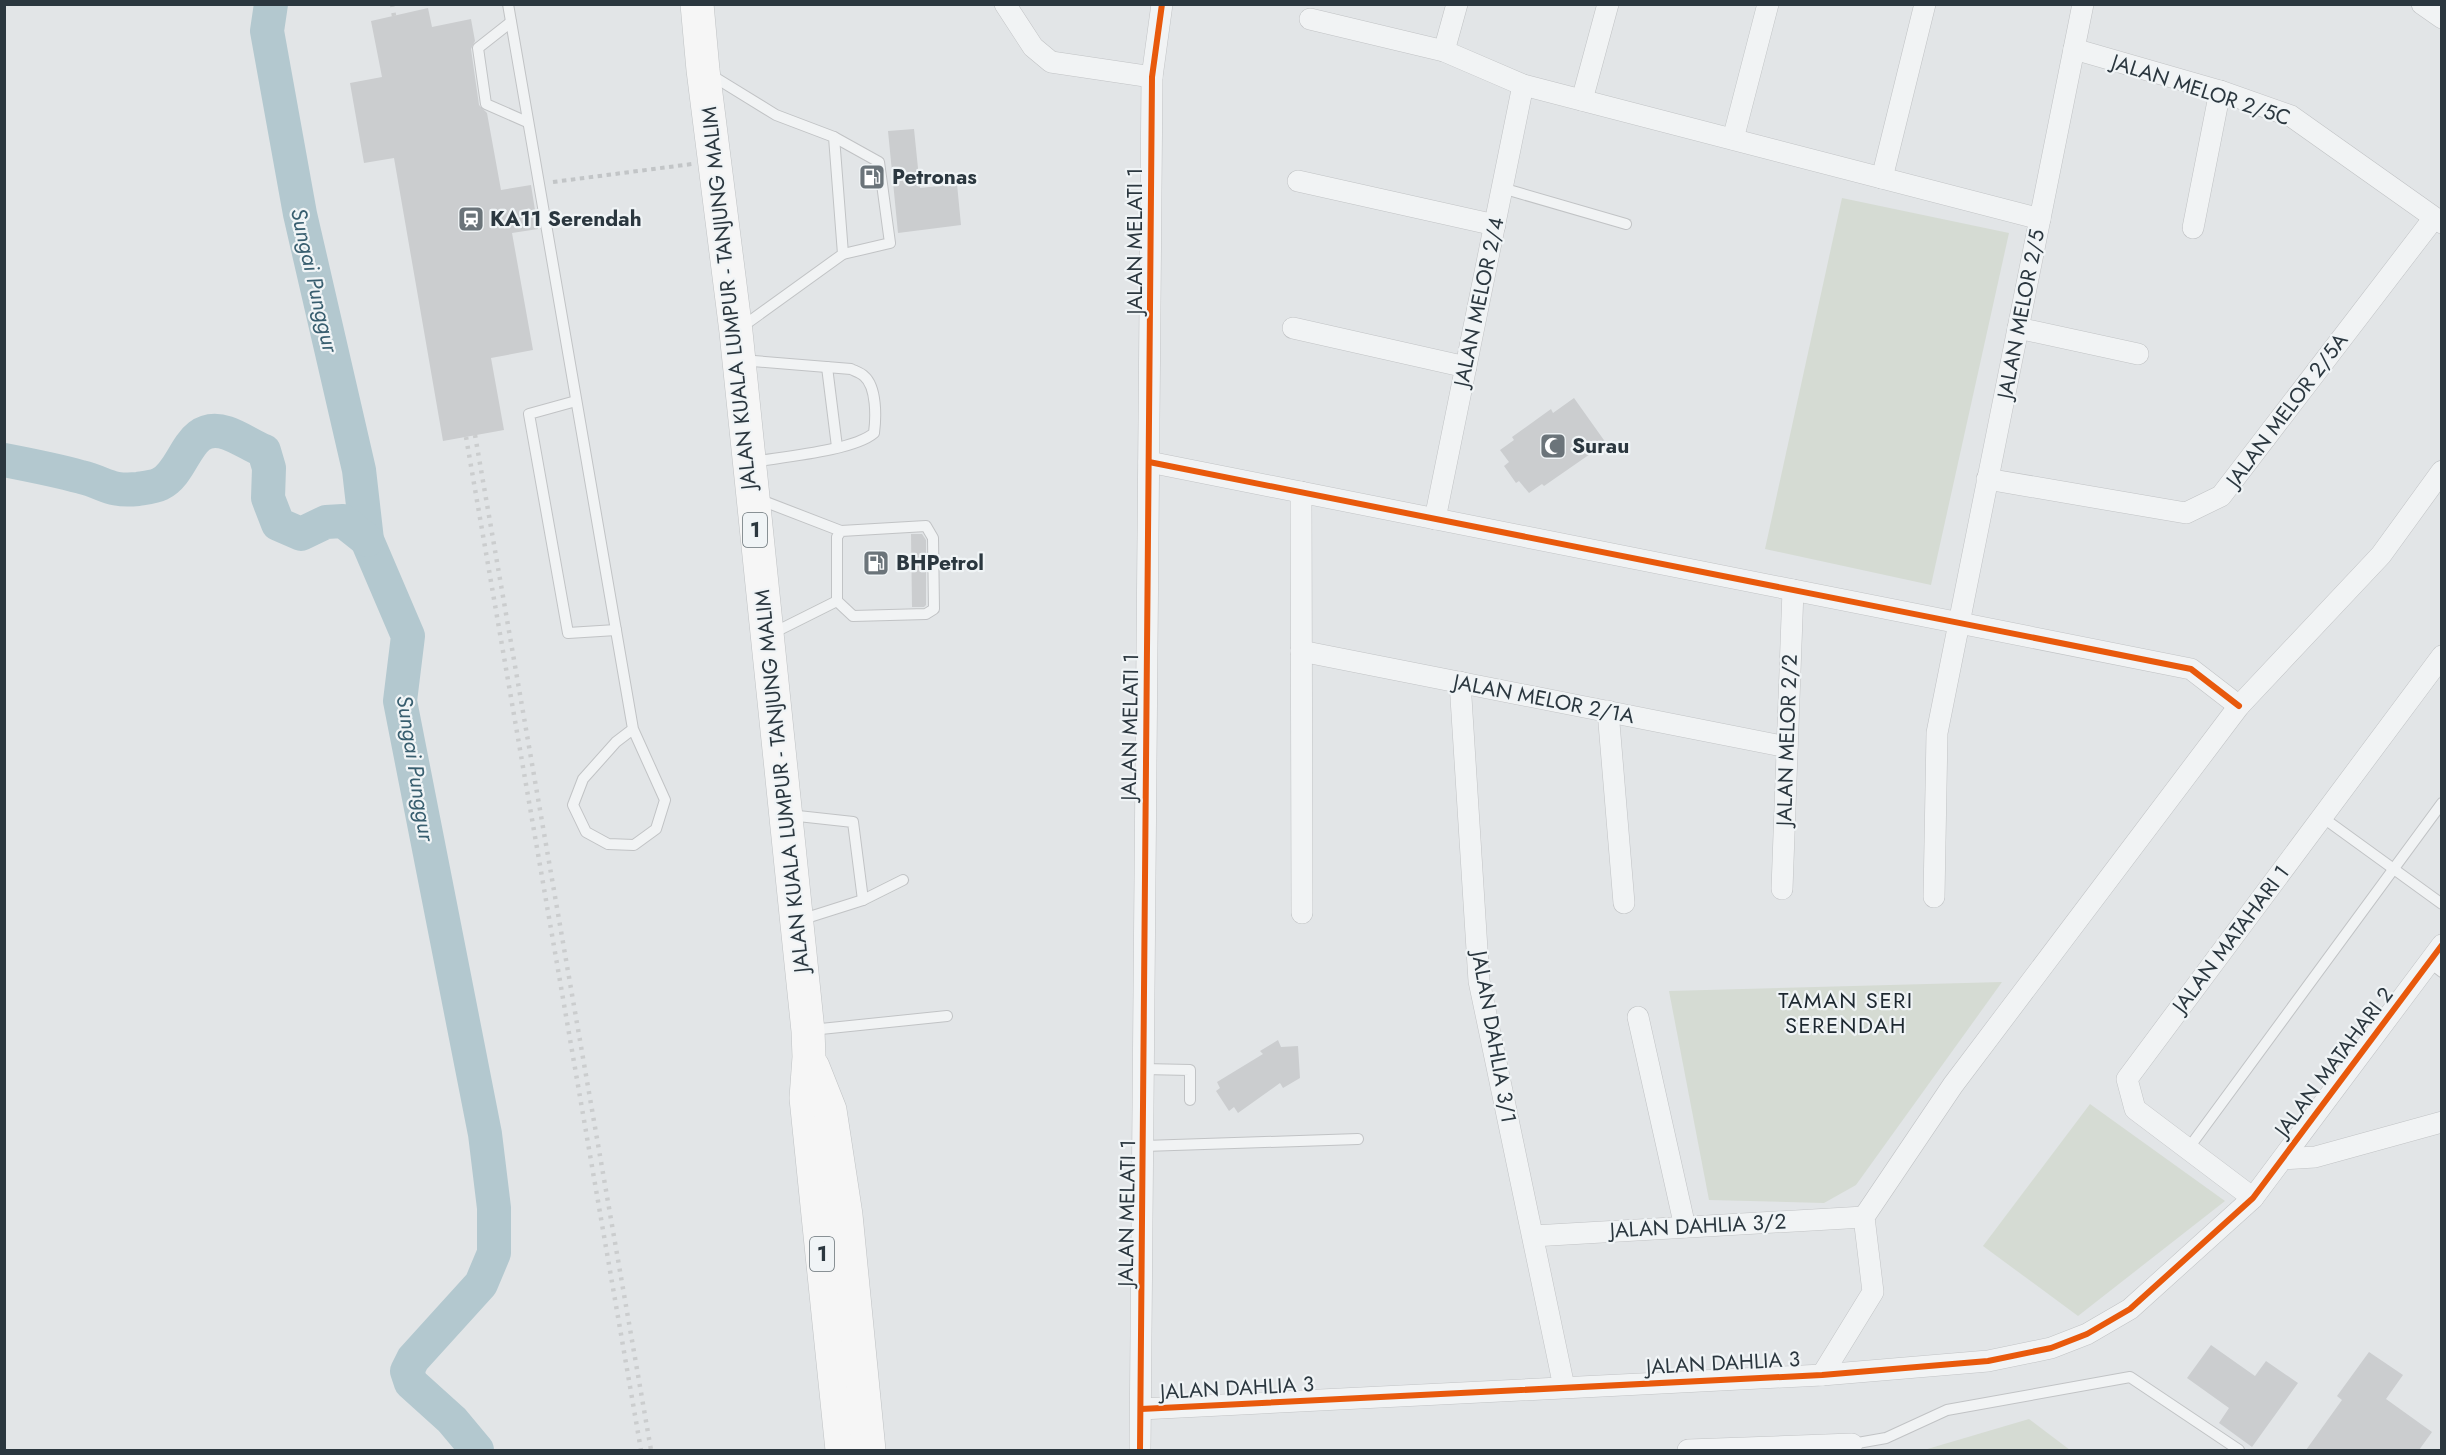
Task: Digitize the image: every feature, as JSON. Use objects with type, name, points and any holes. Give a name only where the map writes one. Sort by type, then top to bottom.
[{"type":"main road","name":"JALAN KUALA LUMPUR - TANJUNG MALIM","points":[[697,4],[737,346],[809,1044],[830,1110],[846,1215],[865,1445]]},
{"type":"street","points":[[1005,4],[1033,47],[1051,62],[1152,77]]},
{"type":"street","name":"JALAN MELATI 1","points":[[1140,1450],[1152,77],[1162,4]]},
{"type":"street","points":[[1444,51],[1457,4]]},
{"type":"street","points":[[1582,100],[1608,4]]},
{"type":"street","points":[[1733,139],[1768,4]]},
{"type":"street","points":[[1882,178],[1925,4]]},
{"type":"street","name":"JALAN MELOR 2/5","points":[[1934,897],[1937,733],[2084,4]]},
{"type":"street","points":[[2422,4],[2442,18]]},
{"type":"street","points":[[1310,19],[1444,51],[1523,85],[2040,219]]},
{"type":"street","name":"JALAN MELOR 2/5C","points":[[2074,49],[2220,91],[2291,116],[2438,220]]},
{"type":"street","name":"JALAN MELOR 2/4","points":[[1435,519],[1523,85]]},
{"type":"street","points":[[2193,228],[2220,91]]},
{"type":"street","points":[[1298,182],[1495,225]]},
{"type":"street","name":"JALAN MELOR 2/5A","points":[[1988,479],[2186,513],[2221,496],[2438,220]]},
{"type":"street","points":[[1293,328],[1466,367]]},
{"type":"street","points":[[2018,328],[2138,354]]},
{"type":"street","points":[[1149,462],[2191,669],[2240,706]]},
{"type":"street","points":[[1822,1375],[1874,1292],[1864,1217],[1953,1085],[2240,706],[2381,555],[2442,471]]},
{"type":"street","points":[[1301,492],[1302,913]]},
{"type":"street","name":"JALAN MELOR 2/2","points":[[1782,889],[1793,590]]},
{"type":"street","name":"JALAN MELOR 2/1A","points":[[1301,651],[1787,747]]},
{"type":"street","name":"JALAN MATAHARI 1","points":[[2253,1198],[2135,1109],[2127,1079],[2442,656]]},
{"type":"street","name":"JALAN DAHLIA 3/1","points":[[1460,682],[1479,981],[1564,1388]]},
{"type":"street","points":[[1608,711],[1624,903]]},
{"type":"street","name":"JALAN MATAHARI 2","points":[[2253,1198],[2437,960]]},
{"type":"street","points":[[1638,1017],[1685,1227]]},
{"type":"street","points":[[2283,1159],[2315,1157],[2442,1122]]},
{"type":"street","name":"JALAN DAHLIA 3","points":[[1141,1409],[1822,1375],[1988,1360],[2051,1348],[2087,1334],[2130,1308],[2182,1264],[2253,1198]]},
{"type":"street","name":"JALAN DAHLIA 3/2","points":[[1533,1236],[1864,1217]]},
{"type":"street","points":[[1688,1450],[1852,1444]]},
{"type":"lane","points":[[508,4],[633,729],[665,800],[656,829],[634,844],[608,844],[586,831],[573,805],[583,779],[616,742],[633,729]]},
{"type":"lane","points":[[511,22],[478,48],[486,104],[527,122]]},
{"type":"lane","points":[[703,70],[776,115],[834,137],[879,162],[890,243],[843,254],[737,346]]},
{"type":"lane","points":[[834,137],[843,254]]},
{"type":"lane","points":[[1502,188],[1626,224]]},
{"type":"lane","points":[[737,346],[827,367],[851,369],[864,376],[871,386],[876,419],[874,433],[866,440],[748,462]]},
{"type":"lane","points":[[827,367],[837,447]]},
{"type":"lane","points":[[576,400],[529,414],[568,633],[616,630]]},
{"type":"lane","points":[[752,497],[841,531],[926,526],[933,538],[934,609],[926,614],[853,616],[837,601],[837,537],[841,531]]},
{"type":"lane","points":[[767,636],[837,601]]},
{"type":"lane","points":[[2188,1149],[2442,803]]},
{"type":"lane","points":[[785,815],[853,822],[863,900]]},
{"type":"lane","points":[[2322,817],[2442,904]]},
{"type":"lane","points":[[797,921],[863,900],[903,880]]},
{"type":"lane","points":[[809,1044],[947,1016]]},
{"type":"lane","points":[[1144,1069],[1190,1070],[1190,1100]]},
{"type":"lane","points":[[1144,1146],[1358,1139]]},
{"type":"lane","points":[[1852,1444],[1886,1438],[1947,1410],[2130,1377],[2239,1450]]},
{"type":"path","points":[[538,184],[716,160]]},
{"type":"shaded area","points":[[1842,198],[2009,233],[1931,585],[1765,549]]},
{"type":"shaded area","points":[[2002,982],[1856,1185],[1824,1203],[1709,1200],[1669,991]]},
{"type":"shaded area","points":[[2090,1104],[2225,1201],[2078,1316],[1983,1246]]},
{"type":"shaded area","points":[[2029,1419],[2070,1450],[1924,1450]]},
{"type":"building","name":"KA11 Serendah","points":[[428,8],[432,27],[471,19],[475,41],[471,49],[479,105],[487,113],[501,190],[531,185],[538,229],[512,233],[533,350],[491,358],[504,430],[443,441],[394,158],[364,163],[350,83],[382,77],[371,21]]},
{"type":"building","points":[[914,129],[920,188],[957,184],[961,225],[898,233],[888,131]]},
{"type":"building","name":"Surau","points":[[1574,398],[1606,443],[1544,486],[1542,484],[1529,493],[1519,481],[1516,483],[1504,466],[1509,462],[1500,450],[1514,440],[1512,437],[1551,409],[1553,413]]},
{"type":"building","points":[[911,534],[922,534],[926,540],[926,605],[924,607],[912,607]]},
{"type":"building","points":[[1278,1040],[1281,1047],[1298,1046],[1300,1078],[1283,1088],[1280,1083],[1238,1113],[1234,1107],[1229,1111],[1216,1091],[1220,1088],[1217,1082],[1263,1054],[1260,1051]]},
{"type":"building","points":[[2211,1345],[2255,1376],[2266,1361],[2298,1383],[2252,1447],[2219,1423],[2229,1408],[2187,1378]]},
{"type":"building","points":[[2369,1352],[2403,1375],[2386,1399],[2432,1432],[2419,1450],[2306,1450],[2342,1400],[2337,1396]]},
{"type":"waterway","name":"Sungai Punggur","points":[[271,4],[267,31],[300,214],[359,470],[367,540],[408,636],[400,701],[485,1134],[494,1208],[494,1253],[481,1284],[413,1359],[407,1371],[411,1383],[452,1420],[477,1450]]},
{"type":"waterway","points":[[4,460],[72,474],[114,488],[138,489],[158,485],[169,478],[188,449],[203,434],[213,431],[227,433],[264,451],[269,468],[268,498],[278,524],[301,534],[326,522],[343,521],[367,540]]},
{"type":"railway","points":[[392,4],[394,16]]},
{"type":"railway","points":[[475,435],[651,1450]]},
{"type":"railway","points":[[466,437],[641,1450]]},
{"type":"cycle path","points":[[1140,1450],[1152,77],[1162,4]]},
{"type":"cycle path","points":[[1149,462],[2191,669],[2239,706]]},
{"type":"cycle path","points":[[1141,1409],[1822,1375],[1988,1361],[2051,1348],[2087,1334],[2130,1309],[2253,1198],[2442,945]]},
{"type":"place","name":"Petronas","points":[[872,177]]},
{"type":"place","name":"KA11 Serendah","points":[[471,219]]},
{"type":"place","name":"Surau","points":[[1553,446]]},
{"type":"place","name":"BHPetrol","points":[[876,563]]},
{"type":"district","name":"TAMAN SERI SERENDAH","points":[[1846,1012]]}]
